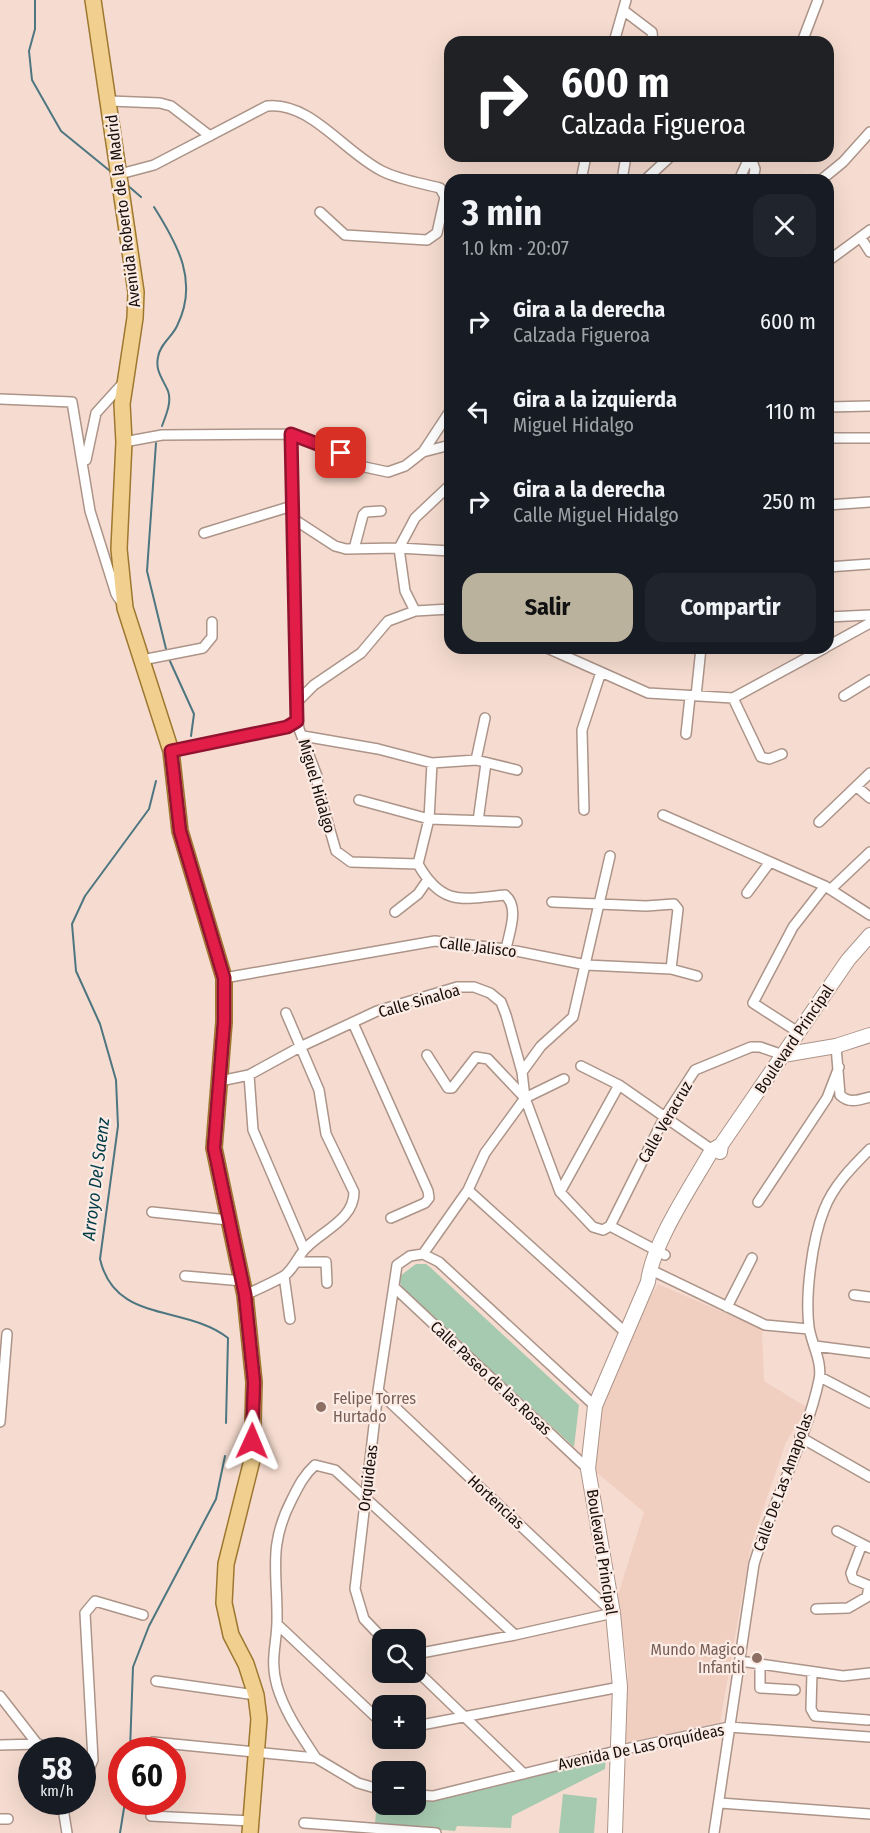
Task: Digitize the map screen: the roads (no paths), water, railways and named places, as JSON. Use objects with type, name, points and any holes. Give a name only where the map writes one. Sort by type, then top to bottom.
[{"type":"main road","name":"Avenida Roberto de la Madrid","points":[[93,0],[110,101],[136,306],[125,381],[119,549],[125,608],[171,751],[180,831],[224,978],[220,1081],[214,1148],[244,1288],[254,1382],[252,1460],[226,1564],[224,1603],[231,1635],[246,1664],[256,1695],[259,1719],[250,1827]]},
{"type":"street","points":[[616,36],[626,0]]},
{"type":"street","points":[[804,36],[818,0]]},
{"type":"street","points":[[623,10],[652,32],[652,36]]},
{"type":"street","points":[[110,101],[160,103],[171,106],[210,136]]},
{"type":"street","points":[[120,174],[154,165],[267,106],[286,105],[304,114],[347,149],[380,170],[440,188],[444,195]]},
{"type":"street","points":[[828,174],[843,162],[870,132]]},
{"type":"street","points":[[651,174],[664,162]]},
{"type":"street","points":[[752,162],[755,169]]},
{"type":"street","points":[[754,174],[758,162]]},
{"type":"street","points":[[320,213],[345,235],[427,240],[436,233],[444,201]]},
{"type":"street","points":[[834,257],[870,230]]},
{"type":"street","points":[[861,238],[870,252]]},
{"type":"street","points":[[85,468],[96,413],[125,381]]},
{"type":"street","points":[[0,399],[72,402],[85,468],[90,511],[116,594],[125,608]]},
{"type":"street","points":[[834,407],[870,406]]},
{"type":"street","points":[[124,442],[162,435],[291,434],[329,447],[360,466],[388,472],[405,466],[423,452],[444,420]]},
{"type":"street","name":"Miguel Hidalgo","points":[[291,434],[297,721],[317,776],[318,789],[336,851],[351,862],[418,864]]},
{"type":"street","points":[[834,438],[870,438]]},
{"type":"street","points":[[423,452],[444,447]]},
{"type":"street","points":[[415,611],[405,591],[399,548],[415,518],[444,491]]},
{"type":"street","points":[[834,505],[870,502]]},
{"type":"street","points":[[204,533],[292,506]]},
{"type":"street","points":[[354,549],[363,515],[366,512],[381,512]]},
{"type":"street","points":[[292,518],[334,546],[354,549],[399,548],[444,551]]},
{"type":"street","points":[[834,567],[870,564]]},
{"type":"street","points":[[297,702],[314,685],[361,653],[388,621],[415,611],[444,609]]},
{"type":"street","points":[[834,616],[870,615]]},
{"type":"street","points":[[142,660],[208,645],[212,637],[212,622]]},
{"type":"street","points":[[834,643],[870,623]]},
{"type":"street","points":[[560,654],[648,693],[733,698],[813,654]]},
{"type":"street","points":[[686,734],[700,654]]},
{"type":"street","points":[[584,810],[582,729],[601,672]]},
{"type":"street","points":[[844,696],[870,680]]},
{"type":"street","points":[[733,698],[761,757],[769,759],[782,754]]},
{"type":"street","points":[[478,822],[484,718]]},
{"type":"street","points":[[171,751],[287,727],[297,721]]},
{"type":"street","points":[[303,736],[378,749],[432,763],[481,761],[517,770]]},
{"type":"street","points":[[432,763],[429,819],[418,864],[427,881],[457,899],[505,895],[511,899],[513,908],[506,949]]},
{"type":"street","points":[[819,822],[870,773]]},
{"type":"street","points":[[857,787],[870,798]]},
{"type":"street","points":[[359,800],[429,819],[517,822]]},
{"type":"street","points":[[663,816],[828,888],[870,915]]},
{"type":"street","points":[[798,1032],[753,1003],[793,927],[828,888],[870,852]]},
{"type":"street","points":[[522,1072],[541,1046],[573,1017],[610,856]]},
{"type":"street","points":[[747,893],[770,862]]},
{"type":"street","points":[[395,912],[418,894],[427,881]]},
{"type":"street","points":[[552,902],[646,906],[674,904],[678,909],[671,969]]},
{"type":"street","name":"Boulevard Principal","points":[[615,1833],[616,1751],[620,1687],[613,1613],[588,1469],[595,1406],[661,1253],[717,1150],[848,960],[870,935]]},
{"type":"street","name":"Calle Jalisco","points":[[224,978],[435,941],[506,949],[586,965],[671,969],[698,976]]},
{"type":"street","name":"Calle Sinaloa","points":[[220,1081],[249,1075],[300,1047],[377,1011],[457,987],[474,987],[490,993],[501,1002],[522,1072],[525,1098],[560,1192]]},
{"type":"street","points":[[185,1276],[244,1288],[284,1276],[298,1262],[304,1249],[347,1214],[354,1202],[354,1192],[326,1134],[320,1090],[286,1013]]},
{"type":"street","points":[[353,1023],[429,1197],[425,1203],[391,1218]]},
{"type":"street","points":[[783,1055],[836,1046],[870,1035]]},
{"type":"street","points":[[836,1046],[840,1095],[844,1100],[853,1101],[870,1097]]},
{"type":"street","name":"Calle Veracruz","points":[[610,1226],[664,1118],[695,1070],[751,1047],[760,1047],[783,1055]]},
{"type":"street","points":[[427,1055],[448,1088],[452,1088],[476,1057],[482,1057],[488,1059],[525,1098]]},
{"type":"street","points":[[581,1066],[619,1085],[664,1118],[717,1150]]},
{"type":"street","points":[[758,1202],[827,1098],[839,1067]]},
{"type":"street","points":[[249,1075],[253,1130],[304,1249]]},
{"type":"street","points":[[564,1079],[525,1098],[485,1153],[468,1190],[423,1254],[439,1262],[595,1406]]},
{"type":"street","points":[[619,1085],[560,1192],[593,1227],[603,1230],[610,1226],[661,1253]]},
{"type":"street","name":"Calle De Las Amapolas","points":[[714,1833],[754,1564],[766,1523],[800,1437],[820,1377],[815,1346],[809,1329],[807,1285],[824,1210],[845,1175],[870,1149]]},
{"type":"street","points":[[468,1190],[625,1332]]},
{"type":"street","points":[[152,1212],[228,1220]]},
{"type":"street","name":"Orquideas","points":[[374,1629],[364,1619],[355,1589],[378,1391],[397,1265],[410,1256],[423,1254]]},
{"type":"street","points":[[727,1307],[752,1258]]},
{"type":"street","points":[[298,1262],[326,1262],[327,1283]]},
{"type":"street","points":[[651,1275],[765,1324],[809,1329]]},
{"type":"street","points":[[284,1276],[290,1319]]},
{"type":"street","name":"Calle Paseo de las Rosas","points":[[394,1287],[588,1469]]},
{"type":"street","points":[[854,1295],[870,1297]]},
{"type":"street","points":[[0,1338],[7,1334],[0,1422]]},
{"type":"street","points":[[815,1346],[870,1353]]},
{"type":"street","points":[[820,1377],[870,1403]]},
{"type":"street","name":"Hortencias","points":[[378,1391],[613,1613]]},
{"type":"street","points":[[800,1437],[870,1477]]},
{"type":"street","points":[[372,1787],[358,1783],[316,1758],[288,1714],[277,1686],[272,1656],[277,1624],[274,1559],[280,1522],[305,1474],[315,1465],[335,1470],[515,1635]]},
{"type":"street","points":[[816,1609],[848,1608],[867,1597],[870,1586],[853,1579],[851,1574],[866,1546],[837,1531]]},
{"type":"street","points":[[92,1737],[85,1613],[95,1601],[143,1615]]},
{"type":"street","points":[[426,1652],[613,1613]]},
{"type":"street","points":[[277,1624],[372,1714]]},
{"type":"street","points":[[740,1661],[843,1676],[870,1673]]},
{"type":"street","points":[[760,1665],[760,1688],[795,1690]]},
{"type":"street","points":[[812,1672],[811,1709],[814,1716],[868,1720]]},
{"type":"street","points":[[426,1680],[524,1774]]},
{"type":"street","points":[[156,1681],[256,1695]]},
{"type":"street","points":[[426,1724],[620,1687]]},
{"type":"street","points":[[0,1696],[33,1737]]},
{"type":"street","name":"Avenida De Las Orquídeas","points":[[426,1796],[433,1796],[616,1751],[729,1727],[870,1737]]},
{"type":"street","points":[[0,1745],[18,1746]]},
{"type":"street","points":[[186,1746],[316,1758]]},
{"type":"street","points":[[720,1803],[870,1814]]},
{"type":"street","points":[[66,1815],[67,1833]]},
{"type":"street","points":[[151,1816],[250,1827]]},
{"type":"street","points":[[304,1823],[322,1828],[436,1833]]},
{"type":"waterway","name":"Arroyo Del Saenz","points":[[35,0],[35,29],[29,51],[32,80],[61,131],[110,171]]},
{"type":"waterway","name":"Arroyo Del Saenz","points":[[126,184],[141,197]]},
{"type":"waterway","name":"Arroyo Del Saenz","points":[[154,207],[178,250],[186,279],[183,310],[177,326],[161,348],[157,362],[169,400],[162,426]]},
{"type":"waterway","name":"Arroyo Del Saenz","points":[[156,443],[147,571],[167,653]]},
{"type":"waterway","name":"Arroyo Del Saenz","points":[[169,659],[194,714],[191,736]]},
{"type":"waterway","name":"Arroyo Del Saenz","points":[[156,781],[149,809],[85,896],[72,924],[76,971],[100,1024],[116,1080],[118,1126],[100,1259],[108,1280],[120,1294],[135,1304],[192,1320],[228,1338],[226,1423]]},
{"type":"waterway","name":"Arroyo Del Saenz","points":[[130,1737],[133,1667],[149,1626],[216,1499],[225,1456]]},
{"type":"waterway","name":"Arroyo Del Saenz","points":[[120,1833],[123,1815]]},
{"type":"place","name":"Felipe Torres Hurtado","points":[[321,1407]]},
{"type":"place","name":"Mundo Magico Infantil","points":[[757,1658]]}]
